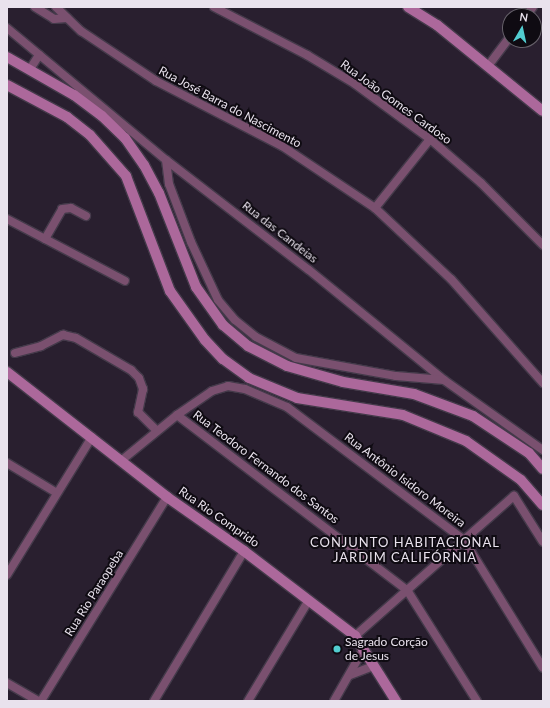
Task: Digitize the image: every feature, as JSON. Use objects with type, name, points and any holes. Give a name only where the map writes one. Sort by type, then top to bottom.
[{"type":"street","points":[[34,7],[54,19],[67,18]]},
{"type":"street","name":"Rua José Barra do Nascimento","points":[[56,7],[81,31],[156,81],[282,146],[375,208],[451,279],[543,383]]},
{"type":"street","name":"Rua João Gomes Cardoso","points":[[214,7],[307,55],[355,84],[430,139],[481,183],[543,245]]},
{"type":"street","points":[[408,7],[437,25],[543,111]]},
{"type":"street","name":"Rua das Candeias","points":[[7,28],[166,160],[309,270],[444,380],[543,450]]},
{"type":"street","points":[[488,66],[502,48]]},
{"type":"street","points":[[30,69],[40,54]]},
{"type":"street","points":[[7,58],[30,69],[102,116],[125,138],[144,165],[159,193],[196,287],[223,324],[248,346],[287,366],[343,382],[414,394],[473,416],[529,453],[543,469]]},
{"type":"street","points":[[7,85],[67,117],[90,135],[126,176],[170,292],[205,340],[223,359],[249,378],[297,398],[403,415],[466,440],[521,480],[543,505]]},
{"type":"street","points":[[375,208],[430,139]]},
{"type":"street","points":[[166,160],[169,184],[191,242],[218,300],[235,320],[256,337],[296,358],[396,376],[444,380]]},
{"type":"street","points":[[44,239],[62,209],[71,208],[86,216]]},
{"type":"street","points":[[7,219],[125,281]]},
{"type":"street","points":[[15,353],[41,346],[63,335],[76,338],[131,370],[140,378],[143,389],[138,412],[156,430]]},
{"type":"street","name":"Rua Rio Comprido","points":[[7,372],[122,460],[167,497],[244,551],[356,636],[363,650],[396,701]]},
{"type":"street","name":"Rua Antônio Isidoro Moreira","points":[[122,460],[156,430],[177,415],[212,392],[228,386],[245,389],[287,407],[464,540],[543,668]]},
{"type":"street","name":"Rua Teodoro Fernando dos Santos","points":[[177,415],[407,590],[477,701]]},
{"type":"street","points":[[7,574],[92,437]]},
{"type":"street","points":[[7,463],[57,493]]},
{"type":"street","points":[[356,636],[514,496],[543,542]]},
{"type":"street","name":"Rua Rio Paraopeba","points":[[41,701],[167,497]]},
{"type":"street","points":[[154,701],[244,551]]},
{"type":"street","points":[[248,701],[309,600]]},
{"type":"street","points":[[334,701],[363,650]]},
{"type":"street","points":[[350,675],[373,666]]},
{"type":"street","points":[[7,683],[38,701]]},
{"type":"place","name":"Sagrado Corção de Jesus","points":[[337,649]]},
{"type":"district","name":"CONJUNTO HABITACIONAL JARDIM CALIFÓRNIA","points":[[405,550]]}]
